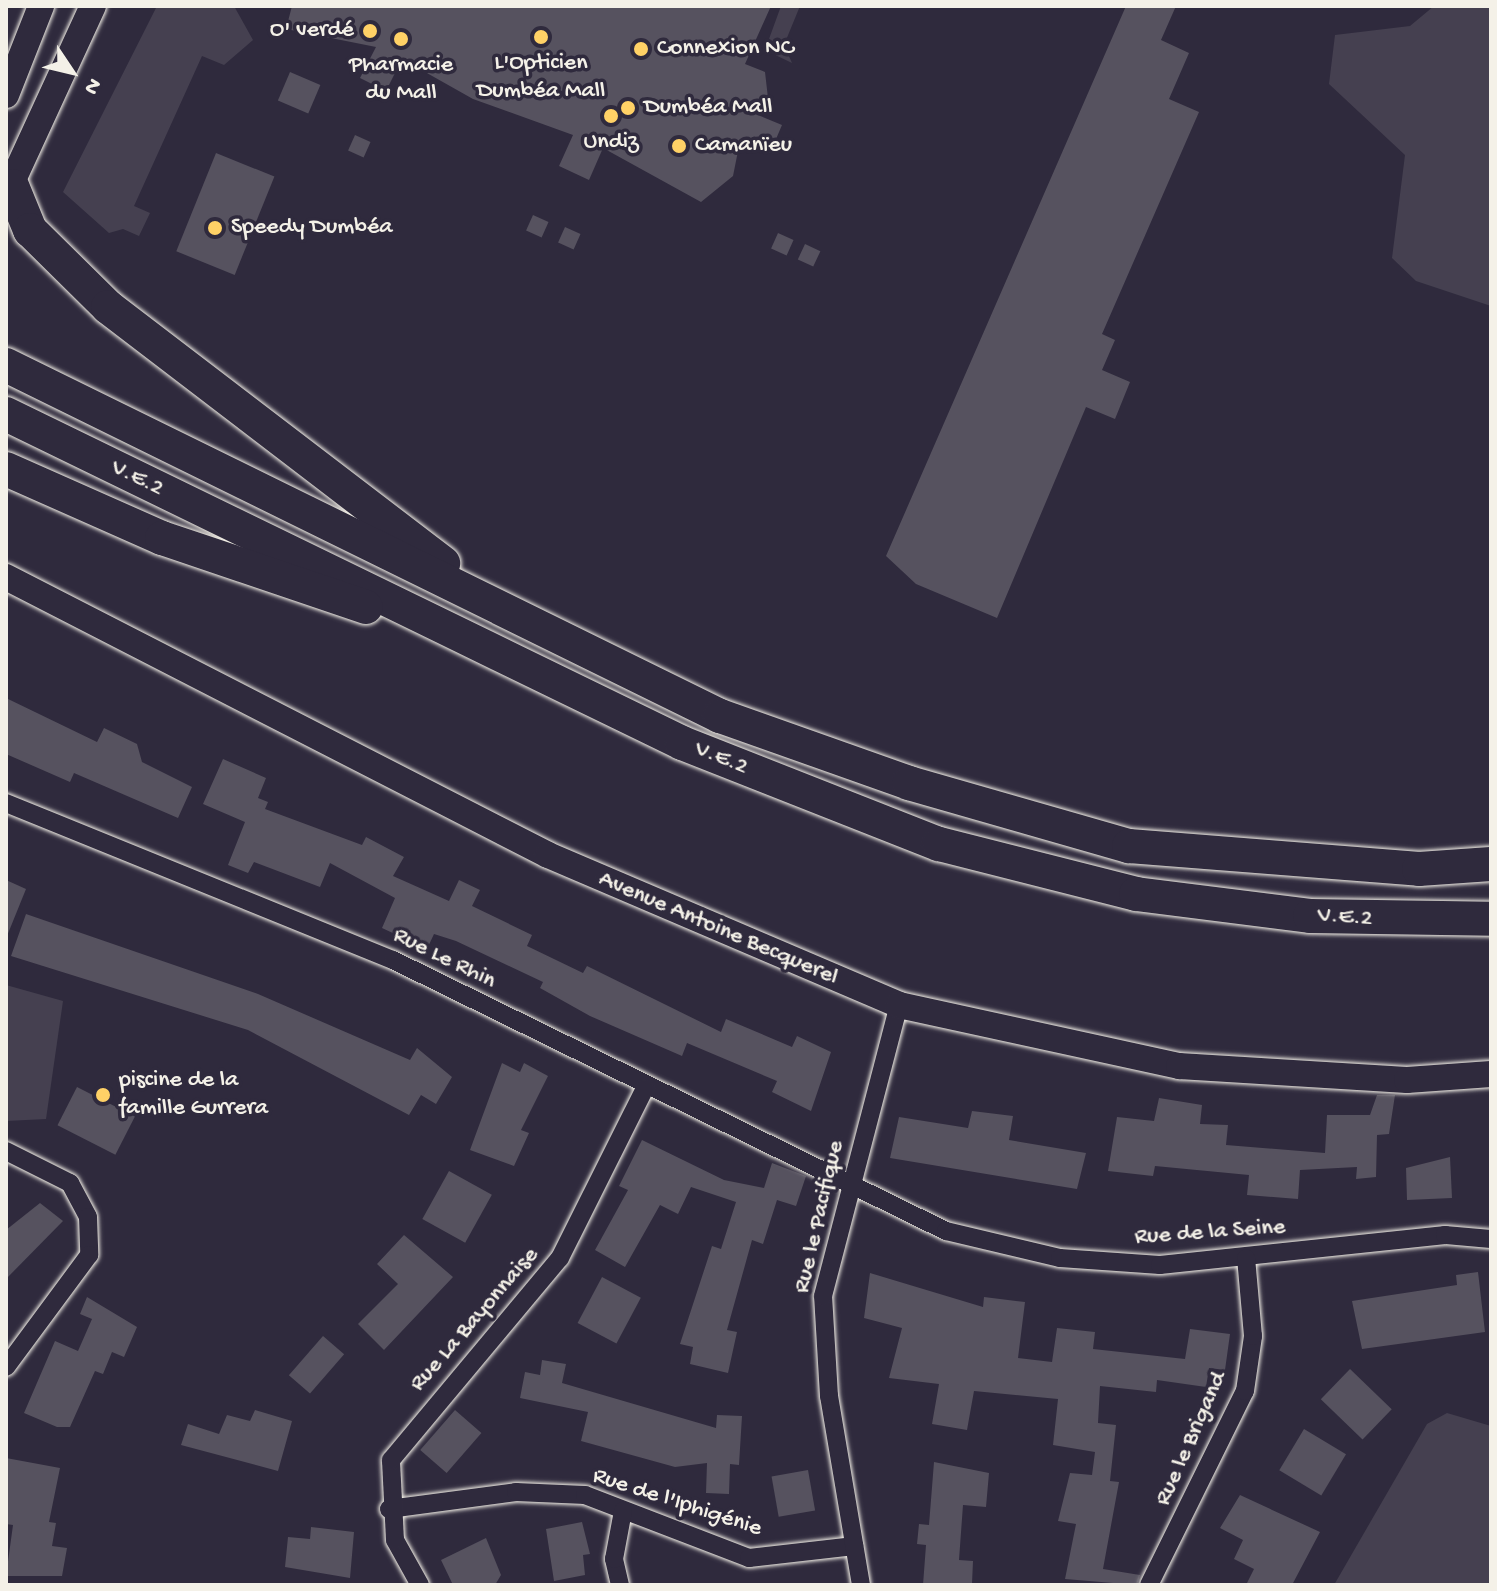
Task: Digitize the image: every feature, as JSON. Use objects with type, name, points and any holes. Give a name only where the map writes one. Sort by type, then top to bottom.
[{"type":"highway","points":[[9,190],[30,230],[108,307],[511,613]]},
{"type":"highway","name":"V.E.2","points":[[6,365],[720,716],[909,783],[1129,846],[1419,869],[1491,864]]},
{"type":"highway","name":"V.E.2","points":[[6,414],[474,639],[682,743],[927,839],[1031,871],[1136,894],[1310,916],[1491,919]]},
{"type":"highway","points":[[6,469],[162,538],[474,639]]},
{"type":"street","points":[[6,95],[41,6]]},
{"type":"street","points":[[9,190],[93,6]]},
{"type":"street","name":"Avenue Antoine Becquerel","points":[[6,577],[548,855],[899,1005],[1179,1066],[1407,1080],[1491,1074]]},
{"type":"street","name":"Rue Le Rhin","points":[[6,803],[393,960],[645,1088],[851,1180]]},
{"type":"street","name":"Rue le Pacifique","points":[[861,1585],[823,1320],[851,1180],[899,1005]]},
{"type":"street","name":"Rue La Bayonnaise","points":[[420,1585],[395,1540],[389,1509],[387,1478],[400,1444],[560,1258],[645,1088]]},
{"type":"street","points":[[6,1151],[70,1183],[88,1217],[89,1255],[6,1367]]},
{"type":"street","name":"Rue de la Seine","points":[[851,1180],[946,1231],[1015,1251],[1160,1265],[1445,1235],[1491,1239]]},
{"type":"street","name":"Rue le Brigand","points":[[1149,1585],[1245,1391],[1253,1336],[1246,1258]]},
{"type":"street","name":"Rue de l'Iphigénie","points":[[389,1509],[516,1492],[585,1495],[749,1558],[854,1546]]},
{"type":"street","points":[[620,1585],[614,1559],[623,1511]]},
{"type":"shaded area","points":[[157,6],[234,6],[253,40],[224,65],[202,56],[134,206],[150,213],[139,236],[123,229],[109,233],[63,192]]},
{"type":"shaded area","points":[[781,6],[800,6],[784,45],[792,63],[765,50]]},
{"type":"shaded area","points":[[1434,6],[1491,6],[1491,306],[1416,281],[1392,258],[1405,155],[1329,84],[1335,35],[1410,26]]},
{"type":"shaded area","points":[[6,985],[63,1001],[46,1119],[6,1121]]},
{"type":"shaded area","points":[[1447,1413],[1491,1426],[1491,1585],[1334,1585],[1427,1424]]},
{"type":"building","name":"Dumbéa Mall","points":[[292,6],[771,6],[745,64],[765,72],[768,98],[753,113],[782,125],[770,153],[740,141],[733,176],[701,202],[603,148],[589,180],[559,166],[573,135],[473,99],[402,59],[386,91],[360,78],[376,47],[286,29]]},
{"type":"building","points":[[1126,6],[1176,6],[1161,40],[1189,53],[1169,99],[1199,112],[1102,334],[1115,340],[1102,370],[1130,382],[1115,419],[1086,407],[997,618],[916,584],[886,556]]},
{"type":"building","points":[[290,72],[320,85],[308,113],[278,101]]},
{"type":"building","points":[[355,135],[371,142],[364,157],[348,151]]},
{"type":"building","name":"Speedy Dumbéa","points":[[216,153],[274,177],[235,275],[176,251]]},
{"type":"building","points":[[533,215],[549,222],[542,237],[526,231]]},
{"type":"building","points":[[565,227],[581,234],[574,249],[558,243]]},
{"type":"building","points":[[778,233],[794,240],[787,255],[771,249]]},
{"type":"building","points":[[805,244],[820,251],[813,267],[798,259]]},
{"type":"building","points":[[6,698],[97,742],[104,728],[137,744],[142,762],[192,787],[178,818],[74,773],[70,782],[6,754]]},
{"type":"building","points":[[223,759],[266,778],[258,798],[268,802],[265,809],[362,845],[366,837],[404,857],[393,876],[449,901],[459,880],[480,890],[472,906],[532,935],[527,946],[583,973],[587,966],[721,1032],[726,1019],[792,1047],[797,1036],[831,1052],[811,1111],[772,1092],[777,1081],[687,1043],[682,1056],[590,1016],[540,988],[543,982],[456,941],[434,934],[427,949],[382,928],[395,898],[330,863],[320,887],[254,862],[248,873],[228,865],[245,822],[203,804]]},
{"type":"building","points":[[6,880],[26,889],[7,936],[6,936]]},
{"type":"building","points":[[26,914],[258,994],[410,1060],[417,1048],[452,1077],[436,1104],[421,1095],[409,1115],[248,1030],[11,956]]},
{"type":"building","points":[[502,1063],[520,1072],[524,1063],[548,1076],[521,1130],[529,1133],[514,1166],[470,1150]]},
{"type":"building","points":[[77,1087],[135,1117],[115,1155],[57,1125]]},
{"type":"building","points":[[1377,1095],[1395,1095],[1389,1134],[1377,1135],[1376,1177],[1356,1179],[1357,1167],[1300,1170],[1298,1199],[1247,1195],[1249,1175],[1155,1166],[1153,1176],[1108,1171],[1117,1117],[1154,1121],[1159,1098],[1202,1105],[1200,1124],[1228,1125],[1226,1145],[1325,1153],[1327,1115],[1370,1115]]},
{"type":"building","points":[[972,1111],[1013,1116],[1009,1140],[1086,1153],[1077,1189],[890,1158],[899,1117],[968,1128]]},
{"type":"building","points":[[642,1140],[724,1180],[764,1188],[772,1163],[806,1176],[796,1206],[777,1200],[763,1244],[752,1240],[727,1330],[737,1332],[728,1373],[690,1364],[693,1347],[680,1344],[712,1246],[721,1249],[736,1202],[691,1187],[678,1214],[660,1205],[625,1267],[595,1250],[628,1190],[619,1186]]},
{"type":"building","points":[[1450,1157],[1452,1198],[1407,1200],[1406,1168]]},
{"type":"building","points":[[449,1171],[492,1195],[465,1243],[422,1219]]},
{"type":"building","points":[[40,1203],[63,1221],[6,1279],[6,1230]]},
{"type":"building","points":[[404,1235],[453,1277],[384,1350],[358,1324],[398,1284],[377,1264]]},
{"type":"building","points":[[1478,1272],[1485,1332],[1362,1349],[1352,1301],[1457,1285],[1456,1275]]},
{"type":"building","points":[[870,1273],[983,1307],[984,1297],[1025,1302],[1018,1358],[1052,1362],[1057,1328],[1095,1332],[1093,1349],[1185,1359],[1190,1329],[1230,1334],[1225,1370],[1209,1368],[1206,1387],[1157,1380],[1156,1392],[1100,1386],[1098,1423],[1116,1425],[1110,1481],[1119,1482],[1103,1569],[1140,1575],[1137,1585],[1065,1579],[1076,1524],[1058,1521],[1070,1473],[1092,1475],[1095,1452],[1053,1445],[1058,1399],[974,1391],[967,1430],[932,1424],[939,1384],[889,1378],[902,1328],[864,1318]]},
{"type":"building","points":[[602,1277],[641,1298],[616,1344],[578,1323]]},
{"type":"building","points":[[87,1297],[137,1327],[124,1357],[112,1352],[103,1374],[95,1371],[70,1427],[57,1427],[24,1413],[55,1341],[78,1351],[92,1319],[80,1314]]},
{"type":"building","points":[[323,1336],[344,1354],[310,1394],[289,1375]]},
{"type":"building","points":[[542,1360],[566,1364],[562,1383],[716,1428],[717,1415],[742,1416],[739,1465],[730,1464],[729,1494],[706,1493],[707,1463],[675,1467],[581,1441],[588,1412],[520,1398],[525,1372],[540,1375]]},
{"type":"building","points":[[1350,1369],[1392,1409],[1363,1440],[1321,1399]]},
{"type":"building","points":[[255,1410],[292,1421],[278,1471],[181,1445],[188,1424],[219,1434],[227,1415],[250,1421]]},
{"type":"building","points":[[455,1410],[481,1433],[447,1473],[420,1450]]},
{"type":"building","points":[[1304,1429],[1346,1454],[1321,1495],[1279,1470]]},
{"type":"building","points":[[6,1458],[60,1468],[49,1522],[56,1523],[52,1546],[67,1548],[62,1576],[6,1576],[13,1525],[6,1524]]},
{"type":"building","points":[[934,1462],[989,1473],[986,1507],[963,1505],[959,1560],[973,1561],[972,1584],[923,1585],[926,1545],[917,1544],[919,1524],[929,1525]]},
{"type":"building","points":[[808,1470],[815,1510],[779,1517],[772,1476]]},
{"type":"building","points":[[1240,1495],[1320,1532],[1292,1585],[1246,1585],[1254,1569],[1234,1559],[1243,1540],[1220,1528]]},
{"type":"building","points":[[582,1522],[590,1554],[583,1555],[585,1575],[554,1581],[546,1529]]},
{"type":"building","points":[[311,1527],[354,1532],[350,1578],[285,1567],[288,1537],[310,1539]]},
{"type":"building","points":[[486,1538],[501,1575],[495,1585],[453,1585],[441,1560]]},
{"type":"place","name":"O' verdé","points":[[370,31]]},
{"type":"place","name":"L'Opticien Dumbéa Mall","points":[[541,37]]},
{"type":"place","name":"Pharmacie du Mall","points":[[401,39]]},
{"type":"place","name":"Connexion NC","points":[[641,49]]},
{"type":"place","name":"Dumbéa Mall","points":[[628,108]]},
{"type":"place","name":"Undiz","points":[[611,116]]},
{"type":"place","name":"Camanïeu","points":[[679,146]]},
{"type":"place","name":"Speedy Dumbéa","points":[[215,228]]},
{"type":"place","name":"piscine de la famille Gurrera","points":[[103,1095]]}]
